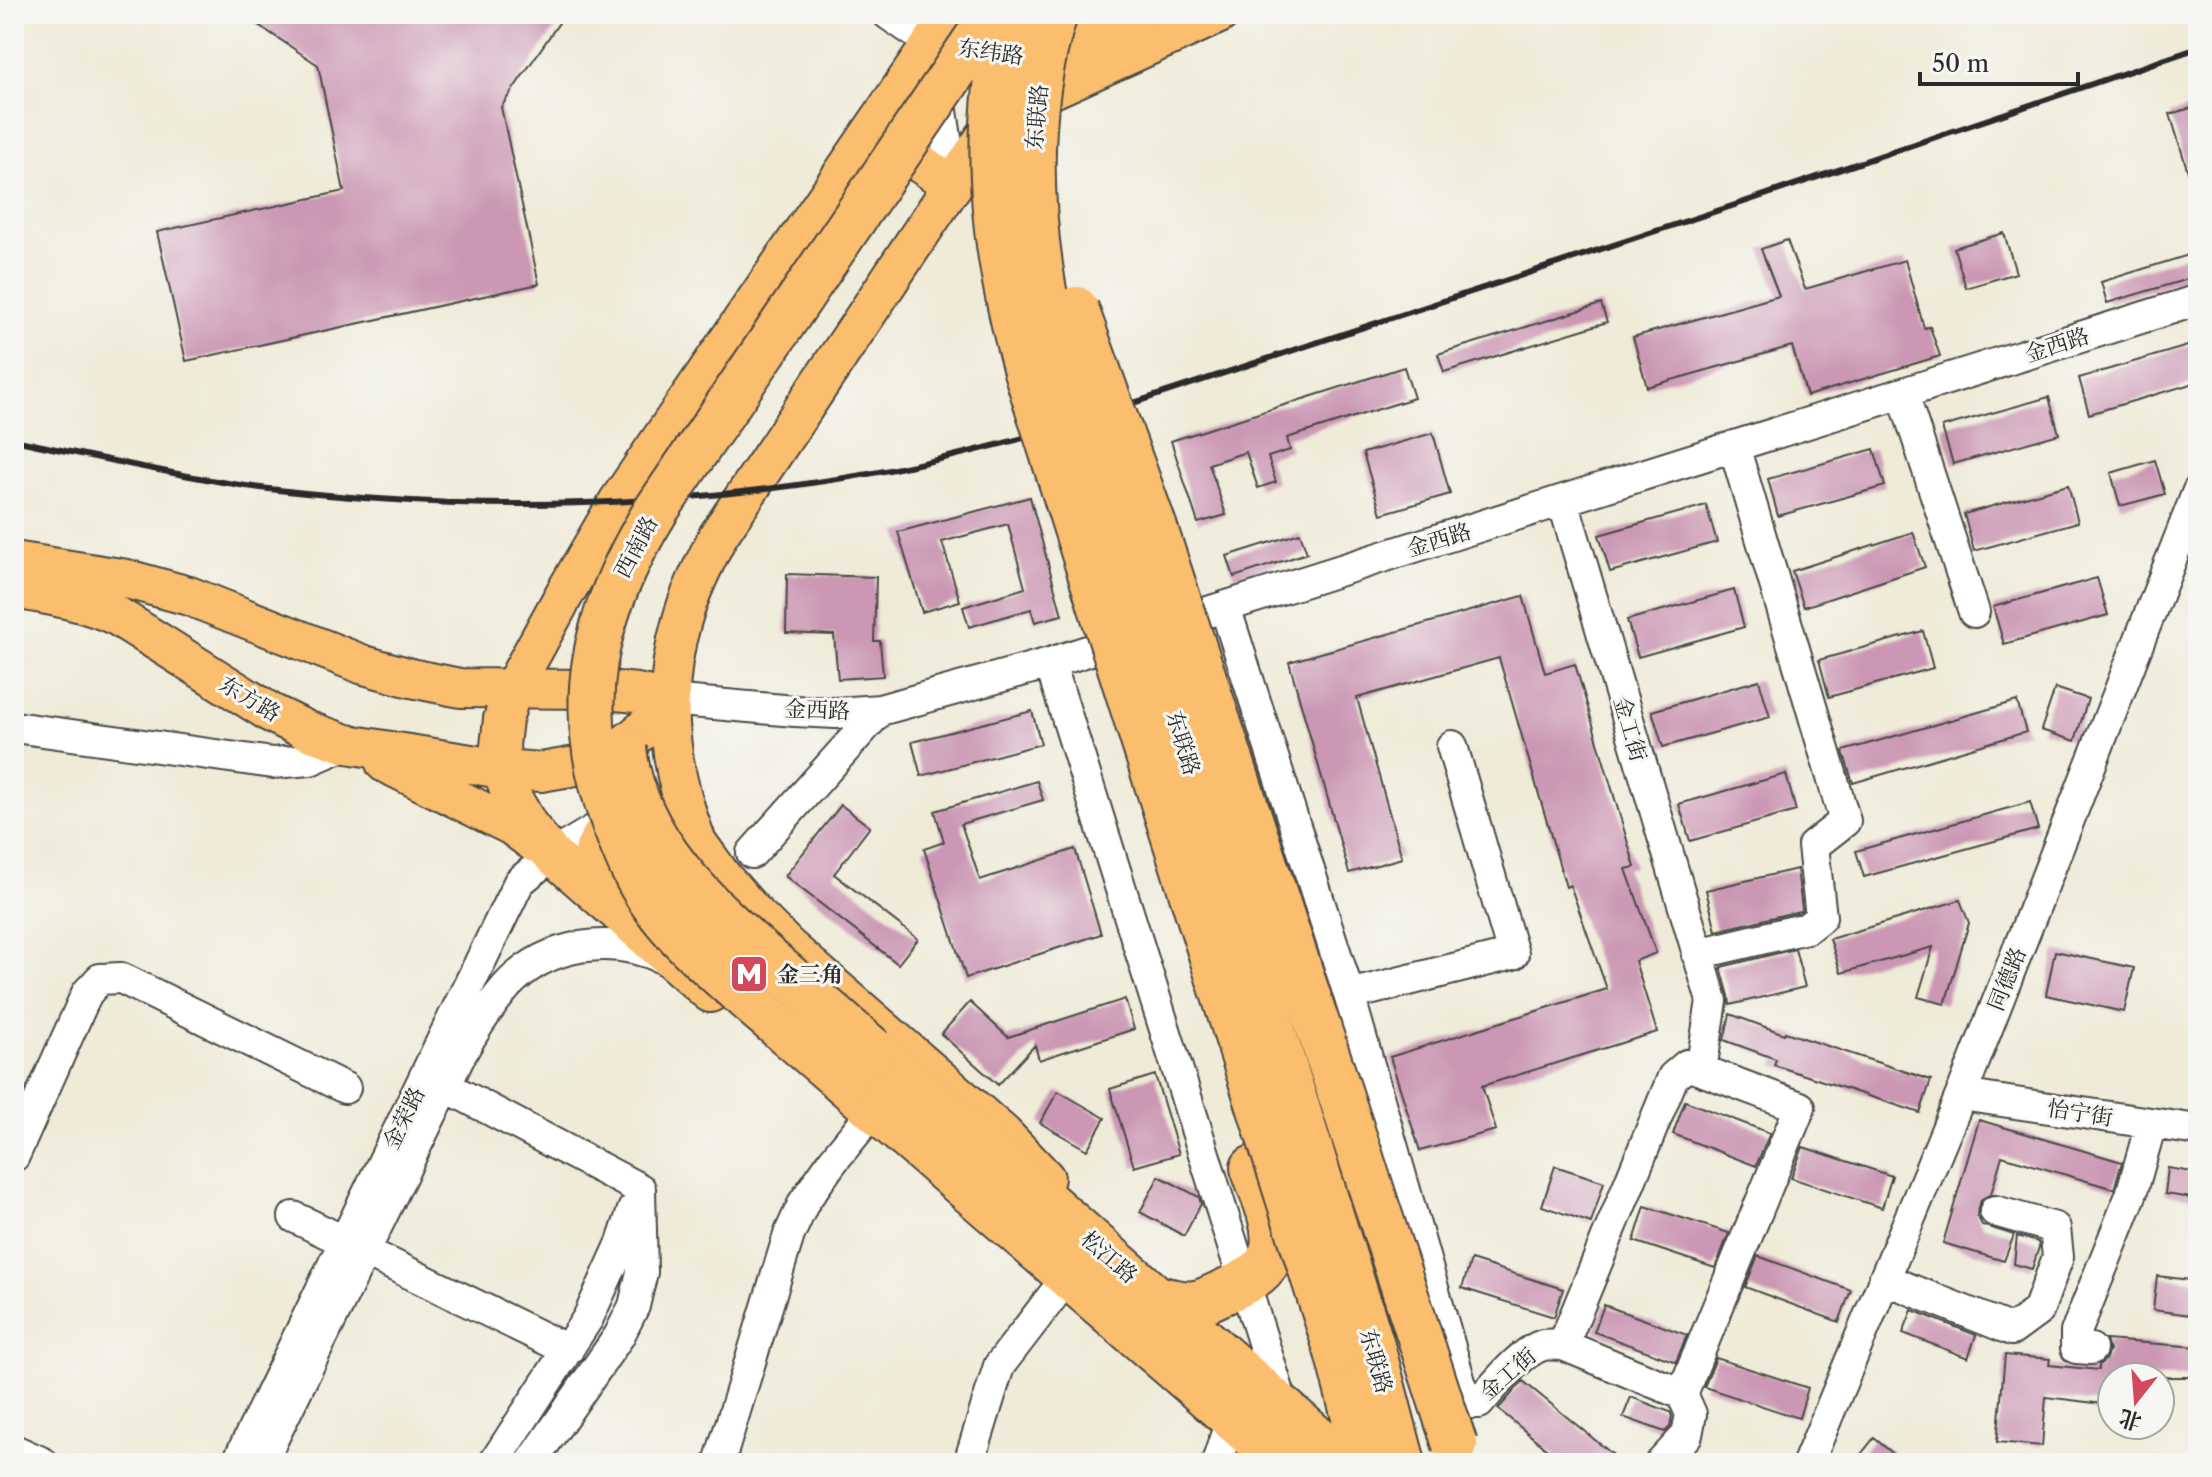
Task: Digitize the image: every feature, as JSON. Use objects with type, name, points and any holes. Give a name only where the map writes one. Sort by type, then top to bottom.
[{"type":"highway","name":"西南路","points":[[846,1084],[718,974],[652,903],[634,873],[610,815],[594,752],[591,721],[595,660],[602,624],[615,586],[635,544],[993,14]]},
{"type":"highway","name":"东联路","points":[[1009,14],[999,66],[991,155],[999,259],[1011,316],[1337,1352],[1364,1463]]},
{"type":"highway","name":"西南路","points":[[873,1050],[717,913],[665,854],[646,822],[624,754],[621,688],[625,655],[632,618],[643,585],[675,521],[1017,14]]},
{"type":"highway","name":"东联路","points":[[1055,14],[1018,126],[1032,185],[1040,274],[1050,322],[1371,1342],[1403,1463]]},
{"type":"highway","points":[[1018,126],[1043,197],[1057,254],[1155,528],[1458,1454]]},
{"type":"highway","points":[[1011,316],[1054,548],[1273,1229],[1273,1249],[1265,1266],[1244,1283],[1199,1302],[1178,1303],[1157,1298]]},
{"type":"highway","name":"松江路","points":[[873,1050],[1232,1417],[1284,1463]]},
{"type":"highway","name":"松江路","points":[[846,1084],[1081,1260],[1157,1298],[1345,1463]]},
{"type":"main road","points":[[697,842],[676,777],[670,739],[669,700],[673,659],[682,620],[697,578],[718,536],[953,185],[1018,126],[1037,58],[1067,14]]},
{"type":"main road","name":"东纬路","points":[[942,29],[1037,58],[1137,14]]},
{"type":"main road","name":"东纬路","points":[[942,29],[1018,126],[1219,14]]},
{"type":"main road","name":"西南路","points":[[502,769],[500,746],[503,719],[513,688],[618,502],[942,29]]},
{"type":"main road","points":[[872,132],[953,185]]},
{"type":"main road","points":[[14,561],[127,579],[189,596],[364,665],[411,678],[460,688],[595,689],[669,700]]},
{"type":"main road","name":"东方路","points":[[14,589],[63,597],[117,616],[271,713],[306,730],[347,744],[502,769],[541,772],[582,765],[618,750],[644,729],[669,700]]},
{"type":"main road","points":[[347,744],[512,826],[552,855],[937,1190],[1006,1240],[1081,1260]]},
{"type":"main road","points":[[502,769],[522,815],[552,855]]},
{"type":"main road","points":[[601,897],[592,867],[595,848],[605,830],[619,815],[640,812],[660,815],[679,826],[697,842],[732,889],[787,946],[1028,1158],[1051,1185],[1081,1260]]},
{"type":"street","points":[[888,14],[942,29],[953,185]]},
{"type":"street","name":"金西路","points":[[669,700],[836,713],[880,710],[1050,663],[2198,300]]},
{"type":"street","points":[[1903,394],[1974,612]]},
{"type":"street","points":[[1697,954],[1807,928],[1821,917],[1813,846],[1845,821],[1734,446]]},
{"type":"street","name":"同德路","points":[[1808,1463],[1961,1095],[2198,491]]},
{"type":"street","name":"金工街","points":[[1225,607],[1349,995],[1466,1403],[1479,1403],[1528,1354],[1544,1345],[1563,1345],[1673,1077],[1687,1065],[1701,1070],[1712,1001],[1563,501]]},
{"type":"street","points":[[1050,663],[1284,1410]]},
{"type":"street","points":[[752,853],[880,710]]},
{"type":"street","points":[[14,727],[273,763],[310,760],[347,744]]},
{"type":"street","points":[[1349,995],[1513,954],[1452,746]]},
{"type":"street","points":[[502,769],[518,852],[519,882]]},
{"type":"street","name":"金荣路","points":[[261,1463],[354,1247],[519,882],[552,855],[619,815]]},
{"type":"street","name":"金荣路","points":[[237,1463],[482,1018],[508,985],[534,964],[560,951],[589,945],[620,944],[647,950],[677,964]]},
{"type":"street","points":[[14,1156],[87,993],[100,979],[121,978],[345,1088]]},
{"type":"street","points":[[1682,1394],[1800,1107],[1701,1070]]},
{"type":"street","points":[[445,1086],[640,1189]]},
{"type":"street","name":"怡宁街","points":[[1961,1095],[2198,1130]]},
{"type":"street","points":[[2091,1349],[2076,1348],[2076,1332],[2131,1195],[2151,1124]]},
{"type":"street","points":[[719,1463],[789,1235],[804,1202],[862,1125]]},
{"type":"street","points":[[494,1463],[588,1318],[622,1243],[640,1189]]},
{"type":"street","points":[[531,1463],[619,1336],[634,1306],[642,1272],[640,1189]]},
{"type":"street","points":[[1884,1279],[2012,1330],[2038,1311],[2058,1257],[2055,1228],[1995,1211]]},
{"type":"street","points":[[294,1217],[568,1350]]},
{"type":"street","points":[[969,1463],[999,1366],[1081,1260]]},
{"type":"street","points":[[1563,1345],[1682,1394],[1691,1414],[1687,1435],[1661,1463]]},
{"type":"street","points":[[1217,1463],[1232,1417]]},
{"type":"street","points":[[14,1450],[43,1463]]},
{"type":"building","points":[[242,14],[565,14],[501,107],[539,284],[186,361],[157,232],[344,191],[318,65]]},
{"type":"building","points":[[2198,106],[2198,190],[2194,191],[2170,114]]},
{"type":"building","points":[[2004,233],[2016,273],[1966,288],[1954,248]]},
{"type":"building","points":[[1787,240],[1805,289],[1905,260],[1924,328],[1930,327],[1940,356],[1807,396],[1792,346],[1647,387],[1633,337],[1779,296],[1761,249]]},
{"type":"building","points":[[2198,252],[2198,276],[2107,303],[2101,282]]},
{"type":"building","points":[[1601,304],[1607,322],[1444,372],[1438,354]]},
{"type":"building","points":[[2191,345],[2198,369],[2198,382],[2089,414],[2079,378]]},
{"type":"building","points":[[1404,367],[1414,398],[1287,438],[1290,450],[1268,457],[1276,482],[1258,488],[1246,452],[1209,464],[1226,515],[1198,523],[1171,441]]},
{"type":"building","points":[[2049,397],[2059,434],[1953,464],[1942,427]]},
{"type":"building","points":[[1433,433],[1450,494],[1381,514],[1363,453]]},
{"type":"building","points":[[1874,449],[1885,486],[1778,516],[1768,479]]},
{"type":"building","points":[[2155,460],[2165,494],[2120,506],[2111,473]]},
{"type":"building","points":[[2068,485],[2078,522],[1974,551],[1964,514]]},
{"type":"building","points":[[1030,497],[1062,615],[1035,622],[1031,609],[969,627],[963,607],[1025,588],[1008,524],[942,542],[960,601],[922,612],[898,532]]},
{"type":"building","points":[[1706,505],[1717,542],[1610,572],[1599,535]]},
{"type":"building","points":[[1913,532],[1925,567],[1804,607],[1792,571]]},
{"type":"building","points":[[1300,533],[1307,553],[1234,577],[1227,556]]},
{"type":"building","points":[[787,574],[876,577],[874,641],[880,641],[883,676],[838,679],[834,635],[786,633]]},
{"type":"building","points":[[2097,578],[2108,615],[2004,644],[1993,607]]},
{"type":"building","points":[[1734,590],[1744,627],[1638,657],[1627,620]]},
{"type":"building","points":[[1523,596],[1545,673],[1575,664],[1635,867],[1626,869],[1656,953],[1635,961],[1657,1032],[1482,1086],[1496,1130],[1420,1151],[1390,1057],[1607,989],[1570,885],[1566,887],[1499,658],[1357,698],[1402,858],[1349,873],[1289,662]]},
{"type":"building","points":[[1923,631],[1933,668],[1829,697],[1819,660]]},
{"type":"building","points":[[1759,680],[1770,717],[1663,747],[1652,711]]},
{"type":"building","points":[[2055,688],[2088,699],[2075,741],[2041,730]]},
{"type":"building","points":[[2017,701],[2026,732],[1853,783],[1843,751]]},
{"type":"building","points":[[1032,711],[1041,744],[921,776],[912,742]]},
{"type":"building","points":[[1786,774],[1796,811],[1690,841],[1679,804]]},
{"type":"building","points":[[1037,781],[1043,800],[961,824],[980,880],[1075,849],[1101,934],[966,978],[924,849],[944,842],[935,811]]},
{"type":"building","points":[[2030,802],[2038,829],[1864,877],[1856,851]]},
{"type":"building","points":[[841,805],[870,827],[834,874],[918,939],[898,964],[785,876]]},
{"type":"building","points":[[1797,869],[1800,911],[1716,931],[1706,890]]},
{"type":"building","points":[[1960,900],[1969,923],[1945,1004],[1918,997],[1933,947],[1841,973],[1830,939]]},
{"type":"building","points":[[1795,949],[1805,987],[1730,1005],[1721,967]]},
{"type":"building","points":[[2055,951],[2134,968],[2124,1012],[2046,995]]},
{"type":"building","points":[[1125,999],[1134,1029],[1039,1060],[1035,1045],[998,1085],[941,1034],[970,1002],[1008,1037]]},
{"type":"building","points":[[1730,1014],[1931,1080],[1920,1113],[1774,1065],[1776,1059],[1724,1040]]},
{"type":"building","points":[[1155,1075],[1179,1154],[1134,1167],[1110,1089]]},
{"type":"building","points":[[1058,1091],[1105,1118],[1087,1150],[1040,1123]]},
{"type":"building","points":[[1685,1101],[1770,1133],[1756,1166],[1673,1134]]},
{"type":"building","points":[[1979,1120],[2122,1162],[2114,1189],[2002,1156],[1991,1194],[1982,1199],[1977,1215],[1982,1225],[2014,1235],[2004,1261],[1943,1243]]},
{"type":"building","points":[[1803,1147],[1892,1176],[1882,1208],[1791,1178]]},
{"type":"building","points":[[1555,1166],[1604,1182],[1591,1223],[1542,1206]]},
{"type":"building","points":[[2168,1168],[2198,1173],[2198,1199],[2165,1194]]},
{"type":"building","points":[[1159,1176],[1199,1197],[1201,1204],[1184,1236],[1140,1212]]},
{"type":"building","points":[[1645,1206],[1729,1233],[1715,1268],[1634,1241]]},
{"type":"building","points":[[2017,1236],[2038,1242],[2032,1269],[2014,1264]]},
{"type":"building","points":[[1758,1256],[1851,1290],[1839,1322],[1745,1287]]},
{"type":"building","points":[[1471,1260],[1563,1289],[1554,1317],[1462,1288]]},
{"type":"building","points":[[2157,1276],[2198,1281],[2198,1316],[2153,1310]]},
{"type":"building","points":[[1604,1305],[1687,1335],[1676,1362],[1594,1332]]},
{"type":"building","points":[[1912,1310],[1976,1335],[1968,1358],[1903,1333]]},
{"type":"building","points":[[2106,1340],[2198,1347],[2198,1377],[2176,1377],[2176,1361],[2104,1361],[2109,1351]]},
{"type":"building","points":[[2005,1355],[2050,1359],[2049,1365],[2096,1370],[2096,1403],[2046,1397],[2042,1446],[1997,1442]]},
{"type":"building","points":[[1716,1358],[1808,1388],[1799,1418],[1704,1387]]},
{"type":"building","points":[[1523,1381],[1623,1463],[1564,1463],[1498,1409]]},
{"type":"building","points":[[1631,1397],[1670,1412],[1670,1427],[1665,1432],[1623,1417]]},
{"type":"building","points":[[1874,1438],[1905,1463],[1854,1463]]},
{"type":"railway","points":[[14,440],[246,486],[437,502],[554,504],[670,499],[786,487],[869,474],[1039,434],[1741,203],[2198,48]]},
{"type":"place","name":"金三角","points":[[749,974]]}]
